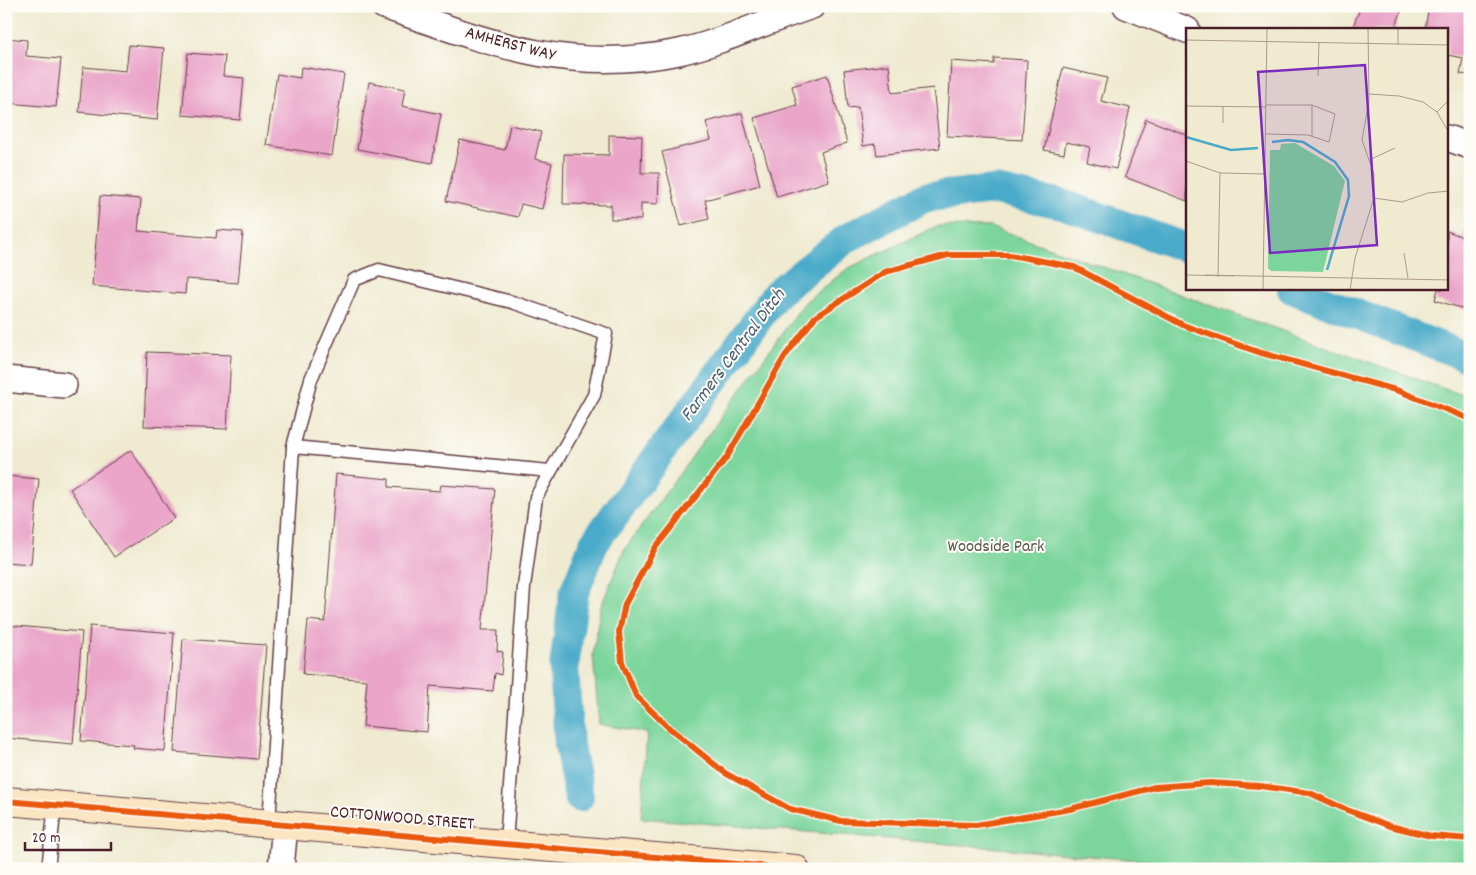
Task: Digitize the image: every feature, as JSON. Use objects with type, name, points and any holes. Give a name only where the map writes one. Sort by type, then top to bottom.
[{"type":"street","name":"AMHERST WAY","points":[[384,6],[521,51],[564,59],[607,61],[681,51],[779,11],[812,6]]},
{"type":"street","points":[[1126,6],[1186,30]]},
{"type":"street","points":[[1448,138],[1470,146]]},
{"type":"street","points":[[6,379],[64,385]]},
{"type":"street","name":"COTTONWOOD STREET","points":[[6,801],[795,869]]},
{"type":"street","points":[[277,824],[281,869]]},
{"type":"lane","points":[[277,824],[293,447],[311,379],[354,280],[379,270],[512,302],[606,334],[594,395],[536,497],[524,586],[506,843]]},
{"type":"lane","points":[[293,447],[550,471]]},
{"type":"lane","points":[[48,869],[54,805]]},
{"type":"green space","name":"Woodside Park","points":[[937,226],[991,227],[1470,398],[1470,869],[1246,869],[641,818],[647,733],[599,724],[593,655],[600,609],[624,550],[805,302],[847,269]]},
{"type":"building","points":[[1361,6],[1403,6],[1395,28],[1352,28]]},
{"type":"building","points":[[1429,6],[1470,7],[1470,75],[1460,74],[1463,58],[1448,55],[1448,28],[1425,28]]},
{"type":"building","points":[[6,38],[27,40],[26,56],[61,59],[56,107],[6,103]]},
{"type":"building","points":[[129,45],[164,48],[157,120],[79,112],[83,67],[126,71]]},
{"type":"building","points":[[188,53],[225,56],[223,76],[244,78],[240,120],[182,115]]},
{"type":"building","points":[[994,58],[1027,60],[1022,140],[947,136],[951,61],[994,64]]},
{"type":"building","points":[[889,65],[892,93],[933,88],[940,148],[877,155],[875,144],[863,146],[858,107],[848,108],[844,70]]},
{"type":"building","points":[[301,67],[344,74],[332,156],[266,145],[277,74],[300,78]]},
{"type":"building","points":[[1063,68],[1107,78],[1101,101],[1130,108],[1116,169],[1087,162],[1090,147],[1066,142],[1064,154],[1044,150]]},
{"type":"building","points":[[827,75],[847,143],[821,152],[829,181],[777,197],[754,118],[797,105],[792,86]]},
{"type":"building","points":[[369,82],[405,89],[402,106],[441,114],[432,163],[357,149]]},
{"type":"building","points":[[742,113],[760,185],[705,200],[709,219],[681,226],[662,152],[711,140],[706,122]]},
{"type":"building","points":[[1146,119],[1186,135],[1186,201],[1125,177]]},
{"type":"building","points":[[510,125],[541,132],[535,159],[552,163],[542,209],[521,204],[518,217],[446,201],[460,140],[505,150]]},
{"type":"building","points":[[609,135],[642,136],[641,173],[659,173],[658,204],[641,203],[641,220],[611,219],[611,205],[563,204],[564,154],[609,155]]},
{"type":"building","points":[[100,196],[141,199],[138,231],[216,238],[217,230],[243,232],[238,283],[186,279],[185,294],[92,286]]},
{"type":"building","points":[[1466,226],[1470,227],[1470,311],[1435,300],[1438,290],[1448,290],[1448,231],[1463,237]]},
{"type":"building","points":[[147,352],[231,355],[227,429],[144,426]]},
{"type":"building","points":[[131,450],[174,518],[114,557],[70,489]]},
{"type":"building","points":[[336,474],[389,479],[389,487],[440,491],[441,485],[495,489],[482,630],[498,630],[497,651],[503,652],[501,675],[495,673],[493,691],[430,686],[427,732],[363,726],[367,680],[303,674],[308,620],[325,622]]},
{"type":"building","points":[[6,476],[39,479],[31,564],[6,562]]},
{"type":"building","points":[[6,625],[82,632],[73,744],[6,738]]},
{"type":"building","points":[[90,626],[174,633],[165,751],[133,748],[134,745],[81,741]]},
{"type":"building","points":[[183,639],[266,645],[257,759],[174,752]]},
{"type":"waterway","name":"Farmers Central Ditch","points":[[579,797],[569,745],[564,667],[574,593],[594,543],[777,293],[847,238],[926,197],[995,190],[1062,204],[1186,248]]},
{"type":"waterway","name":"Farmers Central Ditch","points":[[1295,290],[1470,358]]},
{"type":"cycle path","points":[[1470,419],[1399,391],[1258,352],[1183,325],[1074,267],[1010,255],[948,255],[885,272],[815,317],[785,356],[727,457],[655,548],[625,604],[619,632],[622,662],[636,696],[667,726],[725,773],[790,809],[841,821],[976,825],[1070,809],[1155,787],[1210,783],[1260,786],[1310,793],[1347,810],[1390,826],[1431,836],[1470,839]]},
{"type":"cycle path","points":[[6,801],[795,869]]}]
